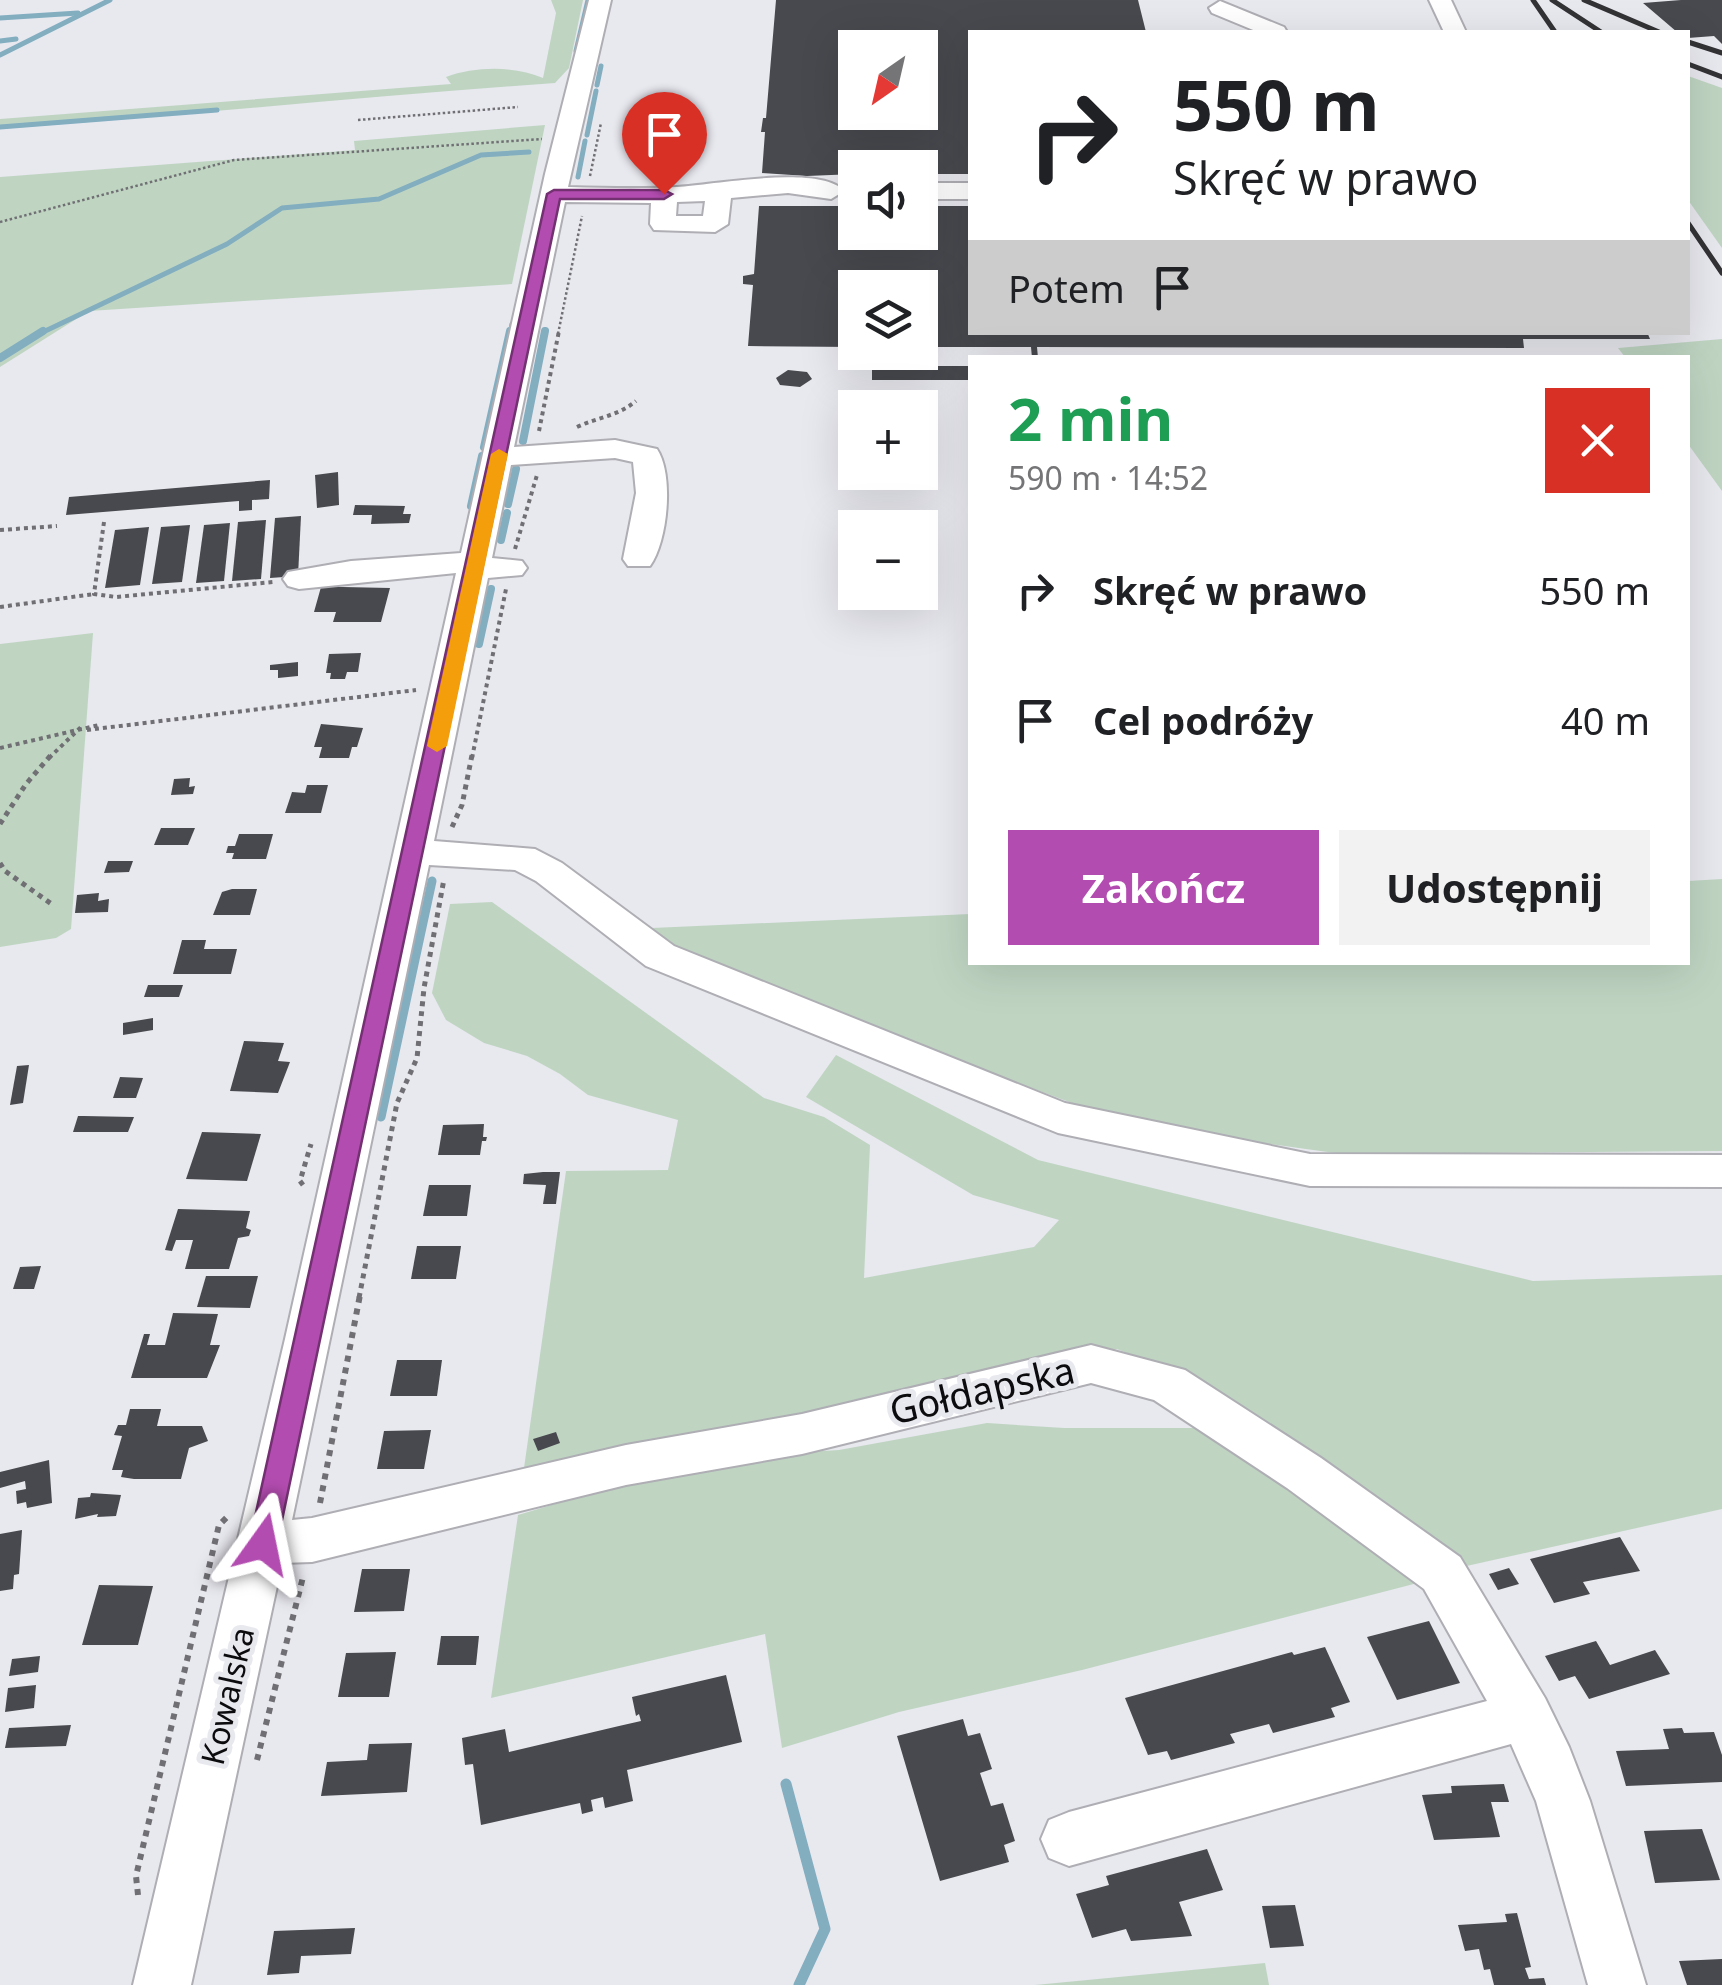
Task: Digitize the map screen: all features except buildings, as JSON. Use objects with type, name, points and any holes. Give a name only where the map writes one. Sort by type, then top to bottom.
[{"type":"street","name":"Kowalska","points":[[162,1985],[429,852],[449,688],[487,566],[498,457],[600,0]]},
{"type":"street","points":[[1440,0],[1454,30]]},
{"type":"street","points":[[1212,9],[1270,30]]},
{"type":"street","points":[[938,191],[968,191]]},
{"type":"street","points":[[554,194],[719,192],[750,198],[782,198],[838,192]]},
{"type":"street","points":[[664,194],[663,224],[715,224],[719,192]]},
{"type":"street","points":[[498,457],[552,460],[614,449],[646,455],[650,463],[649,516],[640,559]]},
{"type":"street","points":[[299,580],[351,571],[487,566]]},
{"type":"street","points":[[429,852],[522,858],[549,872],[660,956],[1058,1117],[1310,1170],[1722,1171]]},
{"type":"street","name":"Gołdapska","points":[[263,1544],[312,1540],[626,1465],[802,1434],[1091,1364],[1168,1384],[1304,1473],[1442,1573],[1526,1715],[1564,1801],[1618,1985]]},
{"type":"street","points":[[1069,1839],[1526,1715]]},
{"type":"path","points":[[358,120],[518,107]]},
{"type":"path","points":[[0,222],[234,160],[566,140]]},
{"type":"path","points":[[540,430],[584,204]]},
{"type":"path","points":[[312,1540],[397,1103],[417,1058],[432,937],[441,903],[429,852],[456,821],[462,805],[487,566],[530,508],[552,460],[578,425],[620,414],[636,400]]},
{"type":"path","points":[[94,594],[104,522]]},
{"type":"path","points":[[0,530],[57,526]]},
{"type":"path","points":[[0,607],[94,594],[116,598],[299,580]]},
{"type":"path","points":[[0,748],[84,729],[449,688]]},
{"type":"path","points":[[0,824],[16,795],[42,763],[84,729]]},
{"type":"path","points":[[0,863],[25,887],[53,904]]},
{"type":"green space","points":[[551,0],[583,0],[569,68],[555,83],[0,129],[0,119],[451,84],[446,77],[482,69],[520,71],[543,78],[556,13]]},
{"type":"green space","points":[[1690,77],[1722,88],[1722,248],[1690,203]]},
{"type":"green space","points":[[545,125],[512,284],[89,311],[0,367],[0,177],[355,150],[354,141]]},
{"type":"green space","points":[[1722,339],[1722,491],[1690,447],[1690,355],[1623,355],[1618,348]]},
{"type":"green space","points":[[93,633],[71,929],[56,938],[0,947],[0,644]]},
{"type":"green space","points":[[1722,879],[1722,1151],[1342,1154],[1131,1125],[607,930],[968,914],[968,965],[1690,965],[1690,881]]},
{"type":"green space","points":[[492,902],[764,1098],[824,1117],[870,1145],[864,1278],[1034,1247],[1059,1220],[973,1195],[806,1097],[836,1055],[1038,1160],[1533,1281],[1722,1275],[1722,1509],[1462,1567],[1190,1379],[1117,1349],[1008,1377],[524,1468],[566,1171],[668,1170],[678,1120],[588,1095],[527,1056],[484,1043],[446,1020],[432,993],[450,904]]},
{"type":"green space","points":[[987,1423],[1064,1428],[1217,1428],[1433,1579],[1082,1670],[899,1712],[782,1748],[765,1634],[491,1698],[518,1515],[679,1467],[742,1456],[839,1450]]},
{"type":"green space","points":[[1265,1963],[1269,1985],[1035,1985]]},
{"type":"waterway","points":[[0,55],[110,0]]},
{"type":"waterway","points":[[576,51],[588,0]]},
{"type":"waterway","points":[[0,18],[78,13]]},
{"type":"waterway","points":[[0,41],[16,39]]},
{"type":"waterway","points":[[597,85],[601,66]]},
{"type":"waterway","points":[[587,135],[596,91]]},
{"type":"waterway","points":[[0,127],[217,110]]},
{"type":"waterway","points":[[578,177],[585,141]]},
{"type":"waterway","points":[[39,334],[227,244],[282,208],[379,199],[481,155],[529,152]]},
{"type":"waterway","points":[[510,334],[512,324]]},
{"type":"waterway","points":[[544,334],[545,330]]},
{"type":"waterway","points":[[0,358],[43,331]]},
{"type":"waterway","points":[[484,447],[510,331]]},
{"type":"waterway","points":[[523,441],[545,331]]},
{"type":"waterway","points":[[471,506],[482,456]]},
{"type":"waterway","points":[[508,504],[516,469]]},
{"type":"waterway","points":[[501,540],[507,513]]},
{"type":"waterway","points":[[479,644],[491,589]]},
{"type":"waterway","points":[[381,1117],[432,881]]},
{"type":"waterway","points":[[786,1784],[825,1929],[799,1985]]},
{"type":"railway","points":[[1533,0],[1554,30]]},
{"type":"railway","points":[[1552,0],[1598,30]]},
{"type":"railway","points":[[1584,0],[1654,30]]},
{"type":"railway","points":[[1690,43],[1722,53]]},
{"type":"railway","points":[[1690,65],[1722,77]]},
{"type":"railway","points":[[1690,226],[1722,273]]},
{"type":"slow traffic","points":[[437,746],[499,454]]},
{"type":"route","points":[[263,1544],[554,194],[664,194]]}]
